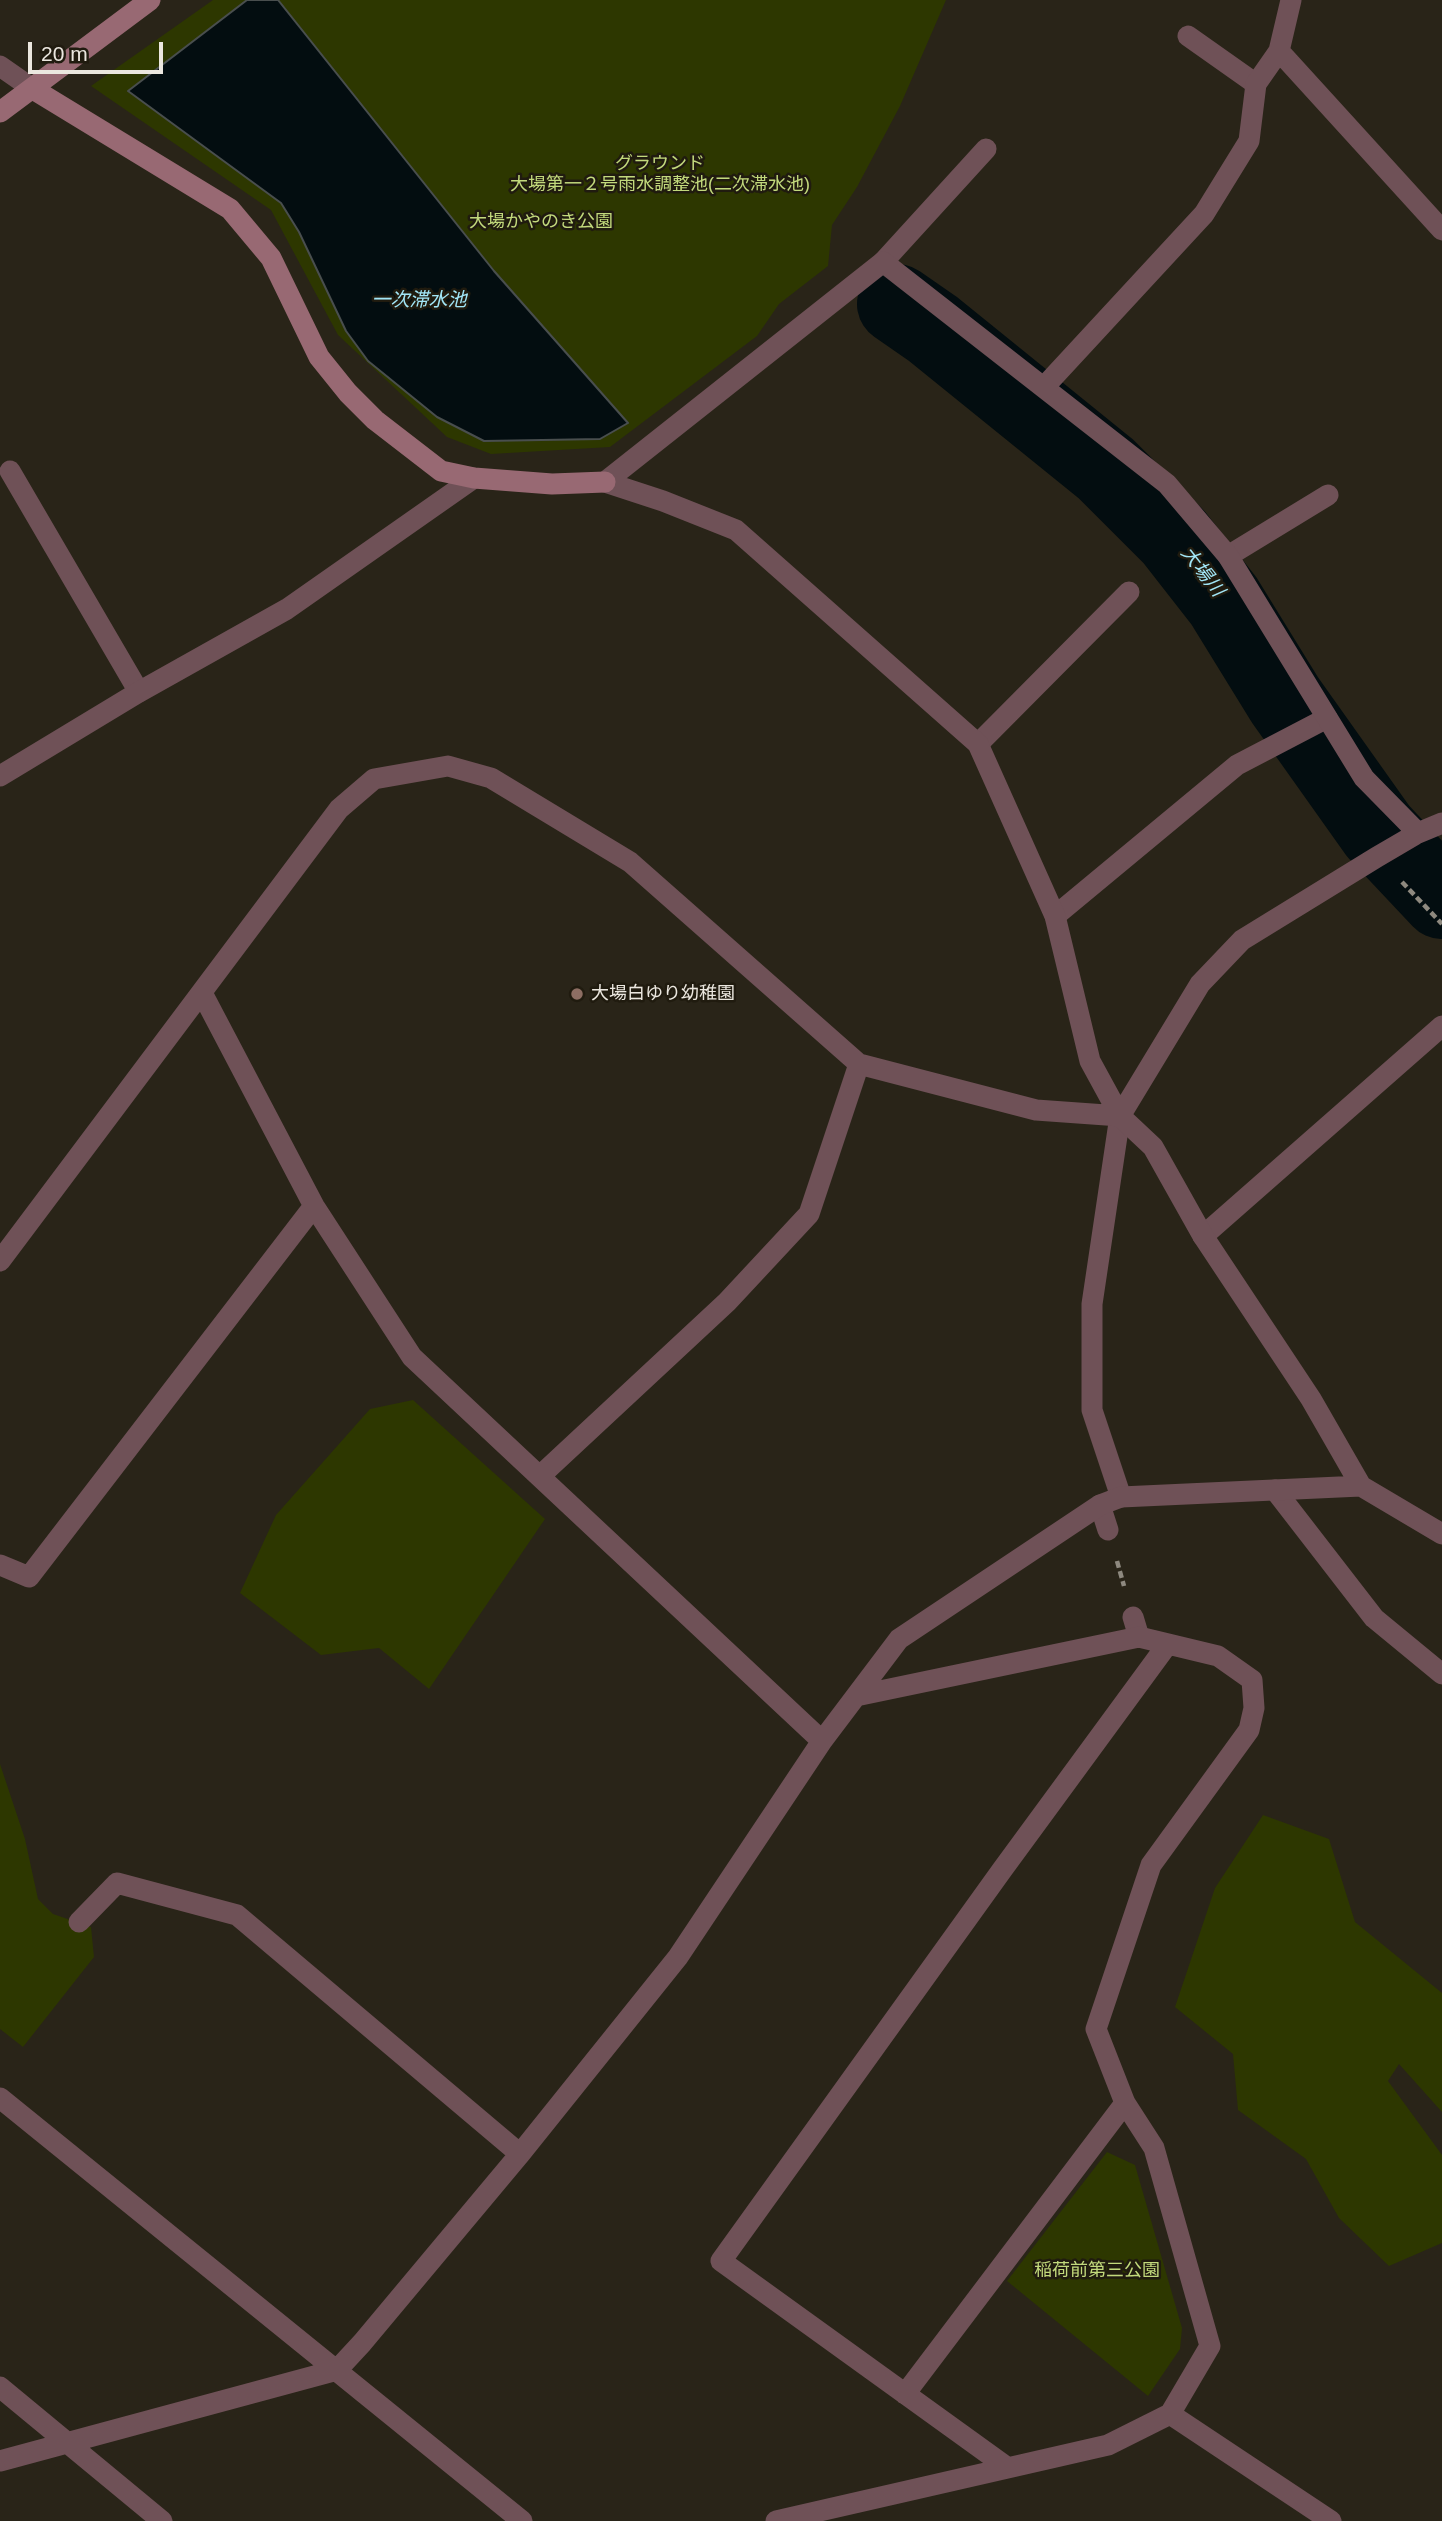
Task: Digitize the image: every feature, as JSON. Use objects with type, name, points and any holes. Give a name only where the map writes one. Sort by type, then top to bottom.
[{"type":"street","points":[[0,113],[150,0]]},
{"type":"street","points":[[1044,387],[1204,214],[1249,141],[1255,84],[1279,51],[1291,0]]},
{"type":"street","points":[[1188,36],[1255,84]]},
{"type":"street","points":[[1279,51],[1442,230]]},
{"type":"street","points":[[0,66],[33,89],[230,209],[271,258],[319,357],[375,421],[441,471],[474,478],[552,484],[605,482],[663,501],[736,530],[848,632],[978,744],[1055,916],[1090,1061],[1120,1115],[1153,1147],[1203,1236],[1311,1399],[1361,1486],[1442,1534]]},
{"type":"street","points":[[605,482],[883,262],[986,149]]},
{"type":"street","points":[[883,262],[1167,484],[1228,556],[1364,778],[1418,833]]},
{"type":"street","points":[[10,471],[139,692]]},
{"type":"street","points":[[0,776],[139,692],[287,609],[474,478]]},
{"type":"street","points":[[1228,556],[1328,495]]},
{"type":"street","points":[[978,744],[1129,592]]},
{"type":"street","points":[[1055,916],[1237,765],[1327,718]]},
{"type":"street","points":[[0,1261],[339,809],[374,779],[448,766],[491,778],[630,862],[859,1064],[1036,1110],[1120,1115]]},
{"type":"street","points":[[1121,1497],[1091,1410],[1092,1304],[1120,1115],[1200,984],[1242,940],[1377,856],[1442,823]]},
{"type":"street","points":[[202,993],[314,1206],[412,1357],[822,1741]]},
{"type":"street","points":[[1203,1236],[1442,1027]]},
{"type":"street","points":[[540,1476],[727,1302],[809,1214],[859,1064]]},
{"type":"street","points":[[0,1565],[29,1577],[314,1206]]},
{"type":"street","points":[[0,2461],[337,2370],[520,2154],[678,1957],[822,1741],[899,1639],[1100,1505],[1121,1497],[1361,1486]]},
{"type":"street","points":[[1275,1490],[1374,1618],[1442,1674]]},
{"type":"street","points":[[1100,1505],[1108,1530]]},
{"type":"street","points":[[776,2521],[1108,2445],[1170,2414],[1210,2346],[1154,2148],[1125,2103],[1096,2029],[1151,1865],[1249,1730],[1254,1708],[1252,1680],[1218,1656],[1167,1645],[1136,1627],[856,1696]]},
{"type":"street","points":[[1007,2468],[721,2260],[1167,1645]]},
{"type":"street","points":[[79,1922],[117,1883],[237,1915],[520,2154]]},
{"type":"street","points":[[0,2098],[522,2521]]},
{"type":"street","points":[[905,2394],[1125,2103]]},
{"type":"street","points":[[0,2387],[162,2521]]},
{"type":"street","points":[[1170,2414],[1331,2521]]},
{"type":"path","points":[[1377,856],[1442,924]]},
{"type":"path","points":[[1108,1530],[1136,1627]]},
{"type":"green space","name":"大場かやのき公園","points":[[213,0],[946,0],[900,106],[857,187],[832,225],[828,266],[779,304],[757,336],[610,447],[491,454],[447,437],[338,335],[271,210],[91,86]]},
{"type":"green space","points":[[413,1400],[545,1519],[429,1689],[379,1648],[321,1655],[240,1593],[276,1515],[370,1409]]},
{"type":"green space","points":[[0,1764],[25,1839],[38,1899],[53,1914],[91,1927],[94,1957],[23,2047],[0,2029]]},
{"type":"green space","points":[[1263,1815],[1329,1839],[1355,1922],[1442,1993],[1442,2112],[1399,2064],[1388,2081],[1442,2155],[1442,2243],[1389,2266],[1339,2218],[1306,2159],[1238,2110],[1233,2054],[1175,2007],[1215,1888]]},
{"type":"green space","name":"稲荷前第三公園","points":[[1107,2152],[1135,2165],[1182,2328],[1180,2349],[1148,2396],[1007,2281]]},
{"type":"water","name":"一次滞水池","points":[[247,0],[278,0],[494,271],[628,423],[600,439],[484,441],[437,417],[368,361],[346,331],[299,232],[281,203],[128,91]]},
{"type":"waterway","name":"大場川","points":[[897,304],[933,329],[1106,469],[1174,537],[1224,601],[1285,700],[1378,831],[1442,899]]},
{"type":"place","name":"大場白ゆり幼稚園","points":[[577,994]]},
{"type":"park label","name":"グラウンド 大場第一２号雨水調整池(二次滞水池)","points":[[660,174]]}]
